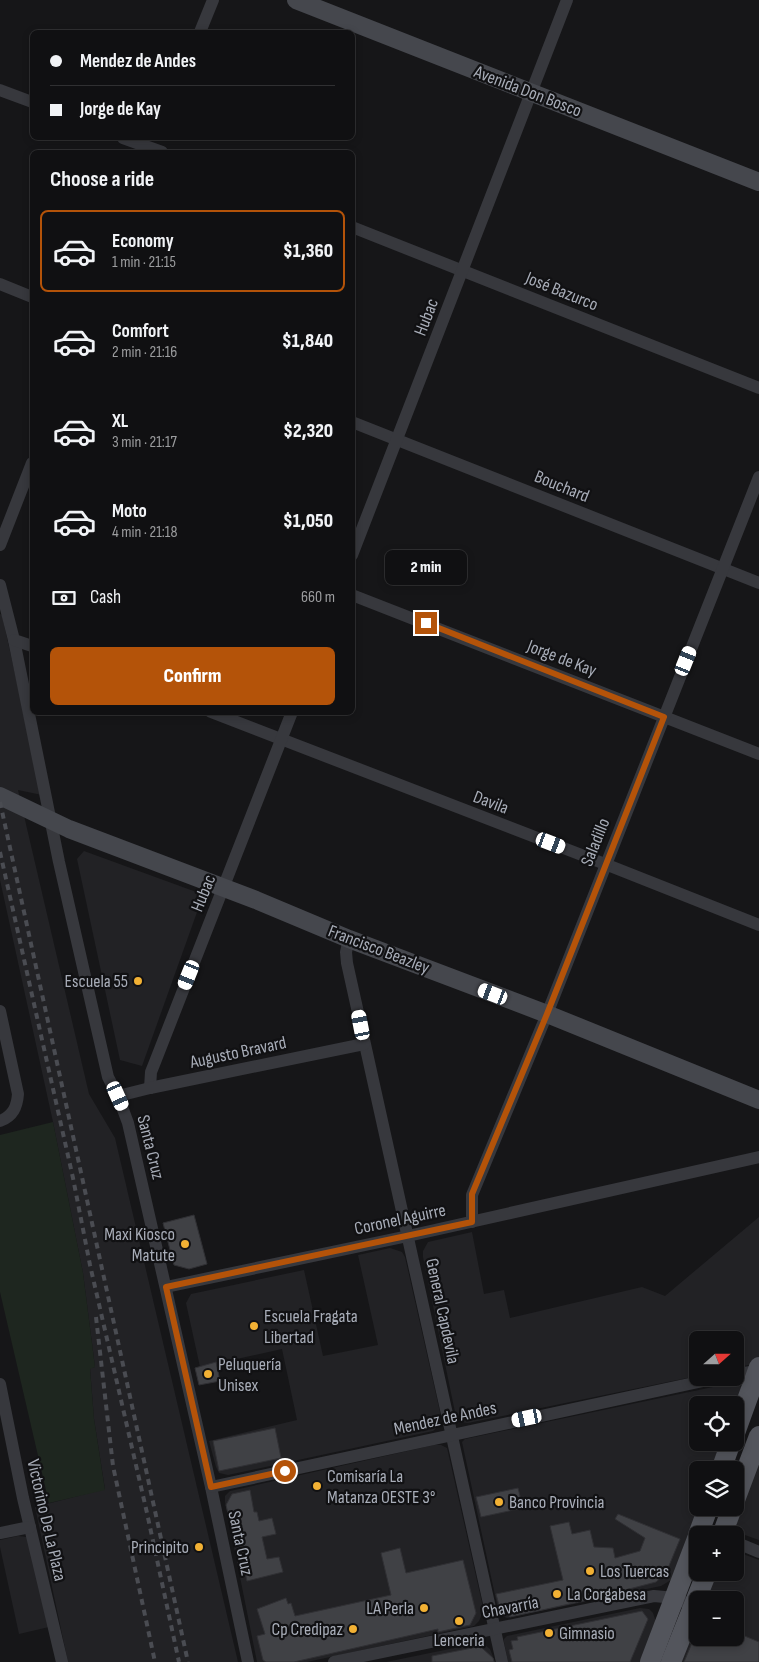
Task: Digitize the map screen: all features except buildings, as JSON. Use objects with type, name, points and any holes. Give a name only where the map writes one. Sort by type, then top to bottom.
[{"type":"main road","points":[[744,1409],[759,1369]]},
{"type":"main road","points":[[744,1476],[759,1436]]},
{"type":"main road","points":[[650,1662],[689,1560]]},
{"type":"main road","points":[[671,1662],[689,1616]]},
{"type":"street","points":[[201,30],[213,0]]},
{"type":"street","name":"Avenida Don Bosco","points":[[296,0],[759,182]]},
{"type":"street","name":"Hubac","points":[[355,547],[568,0]]},
{"type":"street","points":[[0,90],[30,101]]},
{"type":"street","points":[[129,140],[155,148]]},
{"type":"street","name":"José Bazurco","points":[[355,228],[759,388]]},
{"type":"street","points":[[0,284],[30,296]]},
{"type":"street","name":"Bouchard","points":[[355,423],[759,583]]},
{"type":"street","points":[[0,545],[30,473]]},
{"type":"street","name":"Saladillo","points":[[472,1222],[472,1194],[547,1014],[605,864],[724,569],[759,476]]},
{"type":"street","name":"Santa Cruz","points":[[0,585],[14,640],[59,862],[108,1077],[118,1096],[128,1123],[211,1487],[248,1662]]},
{"type":"street","name":"Jorge de Kay","points":[[355,596],[759,754]]},
{"type":"street","points":[[14,640],[30,645]]},
{"type":"street","name":"Davila","points":[[219,715],[759,925]]},
{"type":"street","name":"Hubac","points":[[150,1088],[154,1062],[291,715]]},
{"type":"street","name":"Francisco Beazley","points":[[0,796],[68,829],[547,1014],[759,1100]]},
{"type":"street","name":"General Capdevila","points":[[349,939],[346,952],[347,963],[364,1044],[502,1662]]},
{"type":"street","points":[[0,1011],[18,1094],[17,1105],[10,1117],[0,1122]]},
{"type":"street","name":"Augusto Bravard","points":[[118,1096],[364,1044]]},
{"type":"street","name":"Coronel Aguirre","points":[[166,1287],[472,1222],[759,1157]]},
{"type":"street","points":[[744,1372],[759,1369]]},
{"type":"street","name":"Victorino De La Plaza","points":[[0,1384],[30,1527],[62,1662]]},
{"type":"street","name":"Mendez de Andes","points":[[211,1487],[689,1384]]},
{"type":"street","points":[[0,1533],[30,1527]]},
{"type":"street","points":[[744,1546],[759,1552]]},
{"type":"street","name":"Chavarría","points":[[334,1662],[654,1596],[675,1598],[689,1604]]},
{"type":"shaded area","points":[[0,614],[2,615],[42,795],[18,790],[89,1094],[115,1138],[238,1662],[68,1662],[35,1507],[105,1489],[94,1419],[90,1368],[95,1367],[83,1273],[53,1122],[0,880]]},
{"type":"shaded area","name":"Escuela 55","points":[[84,851],[199,893],[201,901],[142,1066],[120,1060],[77,859]]},
{"type":"shaded area","points":[[53,1122],[83,1273],[95,1367],[90,1369],[94,1419],[105,1490],[49,1503],[0,1292],[0,1135]]},
{"type":"shaded area","points":[[759,1217],[759,1357],[753,1364],[744,1366],[744,1331],[689,1331],[689,1378],[468,1423],[460,1422],[456,1417],[423,1251],[428,1242],[472,1232],[484,1294],[504,1290],[510,1318],[642,1287],[665,1296]]},
{"type":"shaded area","points":[[390,1248],[402,1252],[405,1257],[440,1412],[439,1426],[433,1431],[228,1475],[219,1473],[209,1441],[297,1420],[282,1349],[200,1367],[186,1303],[191,1294],[304,1270],[323,1356],[378,1345],[358,1255]]},
{"type":"shaded area","points":[[718,1386],[740,1386],[743,1389],[740,1396],[689,1396],[689,1451],[723,1451],[719,1461],[689,1461],[689,1516],[698,1516],[694,1526],[689,1526],[689,1537],[671,1580],[661,1586],[507,1618],[502,1616],[498,1609],[462,1442],[465,1439]]},
{"type":"shaded area","points":[[441,1445],[447,1448],[483,1607],[479,1621],[474,1626],[307,1662],[257,1662],[225,1496],[230,1491]]},
{"type":"shaded area","points":[[759,1461],[759,1540],[744,1535],[744,1526],[737,1526],[739,1516],[744,1516],[744,1502]]},
{"type":"shaded area","points":[[18,1536],[27,1537],[49,1627],[19,1634],[0,1547],[0,1540]]},
{"type":"shaded area","points":[[744,1554],[759,1560],[759,1662],[680,1662],[689,1638],[689,1646],[744,1646],[744,1591],[708,1591],[712,1581],[744,1581]]},
{"type":"shaded area","points":[[640,1608],[649,1609],[653,1613],[655,1625],[640,1662],[508,1662],[504,1642],[507,1636]]},
{"type":"shaded area","points":[[479,1643],[490,1649],[495,1662],[386,1662]]},
{"type":"railway","points":[[0,802],[188,1662]]},
{"type":"railway","points":[[0,852],[179,1662]]},
{"type":"railway","points":[[96,1317],[113,1466],[155,1662]]},
{"type":"place","name":"Escuela 55","points":[[138,981]]},
{"type":"place","name":"Maxi Kiosco Matute","points":[[185,1244]]},
{"type":"place","name":"Escuela Fragata Libertad","points":[[254,1326]]},
{"type":"place","name":"Peluquería Unisex","points":[[208,1374]]},
{"type":"place","name":"Comisaría La Matanza OESTE 3°","points":[[317,1486]]},
{"type":"place","name":"Banco Provincia","points":[[499,1502]]},
{"type":"place","name":"Principito","points":[[199,1547]]},
{"type":"place","name":"Los Tuercas","points":[[590,1571]]},
{"type":"place","name":"La Corgabesa","points":[[557,1594]]},
{"type":"place","name":"LA Perla","points":[[424,1608]]},
{"type":"place","name":"Lenceria","points":[[459,1621]]},
{"type":"place","name":"Cp Credipaz","points":[[353,1629]]},
{"type":"place","name":"Gimnasio","points":[[549,1633]]},
{"type":"route","points":[[285,1471],[211,1487],[166,1287],[472,1222],[472,1194],[547,1014],[664,717],[426,623]]}]
